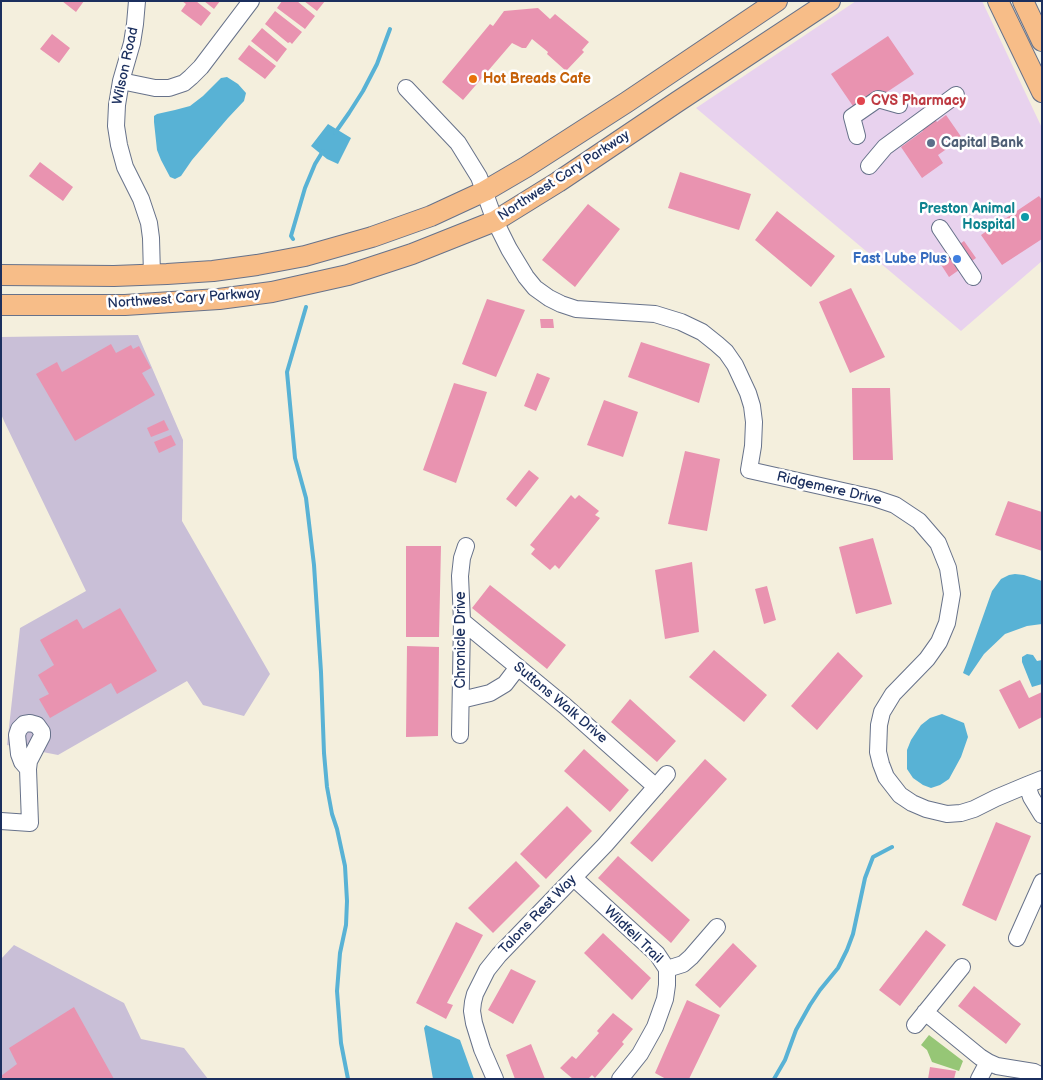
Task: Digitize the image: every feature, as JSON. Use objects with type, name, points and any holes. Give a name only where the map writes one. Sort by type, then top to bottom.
[{"type":"main road","name":"Northwest Cary Parkway","points":[[1,275],[152,275],[213,271],[305,256],[372,238],[430,216],[485,190],[535,162],[777,1]]},
{"type":"main road","name":"Northwest Cary Parkway","points":[[1,305],[125,305],[219,299],[272,292],[348,275],[412,254],[496,221],[558,182],[830,1]]},
{"type":"main road","points":[[998,1],[1042,92]]},
{"type":"main road","points":[[1023,1],[1042,40]]},
{"type":"street","name":"Wilson Road","points":[[137,1],[132,43],[121,81],[116,126],[125,167],[141,199],[149,223],[152,275]]},
{"type":"street","points":[[121,81],[155,88],[169,88],[184,83],[201,67],[252,1]]},
{"type":"street","points":[[406,88],[458,143],[479,177],[496,221]]},
{"type":"street","points":[[869,166],[885,147],[956,95]]},
{"type":"street","points":[[857,136],[852,117],[878,99],[899,105]]},
{"type":"street","name":"Ridgemere Drive","points":[[496,221],[509,249],[526,277],[535,288],[548,298],[576,309],[655,314],[668,317],[702,332],[726,352],[743,379],[752,406],[754,433],[749,470],[874,498],[895,505],[919,521],[938,543],[948,568],[952,594],[947,623],[939,642],[927,659],[893,694],[882,712],[879,725],[878,752],[886,777],[900,795],[926,809],[947,814],[961,813],[1034,782]]},
{"type":"street","points":[[940,228],[972,277]]},
{"type":"street","name":"Chronicle Drive","points":[[460,735],[462,621],[460,576],[462,558],[466,546]]},
{"type":"street","name":"Suttons Walk Drive","points":[[462,621],[565,706],[656,787]]},
{"type":"street","points":[[461,700],[490,693],[506,684],[518,668]]},
{"type":"street","points":[[1,821],[30,823],[28,770]]},
{"type":"street","name":"Talons Rest Way","points":[[495,1079],[482,1049],[472,1012],[478,986],[487,970],[498,955],[605,845],[667,774]]},
{"type":"street","points":[[1034,782],[1031,797],[1042,816]]},
{"type":"street","name":"Wildfell Trail","points":[[574,878],[645,943],[667,969],[665,999],[655,1027],[640,1054],[620,1079]]},
{"type":"street","points":[[1017,938],[1042,882]]},
{"type":"street","points":[[667,969],[683,964],[717,927]]},
{"type":"street","points":[[962,967],[920,1018],[988,1062],[1008,1068],[1039,1072]]},
{"type":"street","points":[[979,1079],[988,1062]]},
{"type":"shaded area","points":[[856,1],[982,1],[1042,128],[1042,261],[961,331],[696,108]]},
{"type":"shaded area","points":[[138,335],[183,440],[182,521],[270,674],[244,716],[203,705],[187,681],[58,755],[7,745],[20,628],[86,591],[1,414],[1,337]]},
{"type":"shaded area","points":[[14,945],[124,1003],[141,1039],[184,1048],[208,1079],[1,1079],[1,959]]},
{"type":"green space","points":[[929,1035],[963,1061],[959,1071],[932,1062],[927,1050],[921,1045]]},
{"type":"water","points":[[227,77],[238,84],[246,93],[244,101],[192,160],[181,176],[175,179],[170,177],[157,150],[154,116],[190,106],[221,78]]},
{"type":"water","points":[[328,124],[351,138],[338,164],[327,159],[311,146]]},
{"type":"water","points":[[1015,574],[1042,581],[1042,624],[1027,626],[1005,634],[984,654],[969,676],[963,673],[992,591],[1001,579]]},
{"type":"water","points":[[1027,654],[1033,655],[1037,661],[1042,660],[1042,684],[1032,687],[1022,662],[1022,657]]},
{"type":"water","points":[[942,714],[964,723],[968,737],[961,757],[949,779],[931,788],[913,778],[907,769],[907,750],[921,725],[930,718]]},
{"type":"water","points":[[426,1025],[460,1040],[474,1079],[433,1079],[424,1028]]},
{"type":"building","points":[[62,1],[84,1],[76,12]]},
{"type":"building","points":[[182,1],[196,1],[211,13],[201,26],[181,11],[186,4]]},
{"type":"building","points":[[204,1],[220,1],[214,9]]},
{"type":"building","points":[[282,1],[297,1],[315,16],[305,29],[277,8]]},
{"type":"building","points":[[304,1],[325,1],[317,11]]},
{"type":"building","points":[[538,8],[550,19],[555,14],[589,42],[582,50],[584,52],[566,71],[532,39],[526,48],[512,43],[463,100],[442,82],[490,24],[493,26],[504,11]]},
{"type":"building","points":[[275,11],[302,32],[292,44],[288,43],[265,24]]},
{"type":"building","points":[[262,28],[287,49],[277,62],[251,41]]},
{"type":"building","points":[[52,34],[70,48],[59,63],[40,49]]},
{"type":"building","name":"CVS Pharmacy","points":[[888,36],[914,74],[857,112],[831,74]]},
{"type":"building","points":[[249,45],[276,66],[265,79],[238,59]]},
{"type":"building","name":"Capital Bank","points":[[928,110],[937,122],[946,115],[962,138],[938,155],[943,163],[922,178],[901,147],[923,131],[915,119]]},
{"type":"building","points":[[40,162],[73,187],[63,201],[29,176]]},
{"type":"building","points":[[680,172],[751,194],[739,230],[668,208]]},
{"type":"building","name":"Preston Animal Hospital","points":[[1039,196],[1042,200],[1042,239],[1002,265],[981,235]]},
{"type":"building","points":[[588,204],[620,229],[575,287],[542,260]]},
{"type":"building","points":[[777,211],[835,256],[811,287],[755,240]]},
{"type":"building","name":"Fast Lube Plus","points":[[964,241],[976,258],[949,277],[938,260]]},
{"type":"building","points":[[851,288],[885,357],[850,373],[819,302]]},
{"type":"building","points":[[487,299],[525,310],[496,377],[462,364]]},
{"type":"building","points":[[540,319],[553,319],[554,328],[541,328]]},
{"type":"building","points":[[641,342],[710,364],[699,403],[628,377]]},
{"type":"building","points":[[111,344],[116,353],[131,345],[133,349],[139,346],[151,368],[142,373],[155,395],[75,441],[36,374],[57,362],[62,372]]},
{"type":"building","points":[[537,373],[550,378],[536,411],[524,406]]},
{"type":"building","points":[[454,383],[487,392],[456,483],[423,470]]},
{"type":"building","points":[[852,388],[890,388],[893,460],[853,460]]},
{"type":"building","points":[[604,400],[638,412],[623,457],[587,445]]},
{"type":"building","points":[[164,420],[169,430],[151,437],[147,428]]},
{"type":"building","points":[[171,435],[176,445],[159,453],[154,442]]},
{"type":"building","points":[[685,451],[720,459],[707,531],[668,524]]},
{"type":"building","points":[[529,470],[539,478],[516,507],[506,499]]},
{"type":"building","points":[[571,495],[575,499],[579,495],[599,511],[595,515],[600,518],[559,569],[555,565],[550,570],[531,554],[535,549],[530,545]]},
{"type":"building","points":[[1008,501],[1042,512],[1042,551],[995,535]]},
{"type":"building","points":[[873,538],[892,604],[856,614],[839,547]]},
{"type":"building","points":[[406,546],[441,546],[439,637],[406,637]]},
{"type":"building","points":[[692,562],[699,632],[665,639],[655,570]]},
{"type":"building","points":[[490,585],[566,645],[547,669],[472,608]]},
{"type":"building","points":[[767,586],[776,620],[764,624],[755,589]]},
{"type":"building","points":[[120,608],[157,671],[117,694],[111,683],[50,718],[39,699],[49,694],[38,675],[54,665],[40,640],[77,619],[83,629]]},
{"type":"building","points":[[407,646],[439,647],[438,736],[406,737]]},
{"type":"building","points":[[714,650],[767,695],[744,722],[689,677]]},
{"type":"building","points":[[838,652],[863,676],[817,730],[791,706]]},
{"type":"building","points":[[1020,680],[1029,698],[1042,692],[1042,717],[1019,729],[999,690]]},
{"type":"building","points":[[630,699],[676,741],[657,762],[611,722]]},
{"type":"building","points":[[584,749],[629,790],[610,812],[564,771]]},
{"type":"building","points":[[705,759],[727,779],[652,862],[630,843]]},
{"type":"building","points":[[567,806],[592,831],[546,879],[520,854]]},
{"type":"building","points":[[996,822],[1031,836],[996,921],[962,905]]},
{"type":"building","points":[[618,856],[690,920],[671,943],[598,878]]},
{"type":"building","points":[[516,861],[540,886],[493,933],[468,908]]},
{"type":"building","points":[[456,922],[483,935],[447,1003],[453,1005],[446,1019],[416,1003]]},
{"type":"building","points":[[926,930],[946,945],[900,1006],[879,990]]},
{"type":"building","points":[[603,933],[651,978],[632,1000],[584,953]]},
{"type":"building","points":[[733,943],[757,966],[720,1008],[695,985]]},
{"type":"building","points":[[511,969],[536,981],[513,1024],[488,1010]]},
{"type":"building","points":[[974,986],[1021,1024],[1006,1044],[958,1006]]},
{"type":"building","points":[[687,1000],[720,1015],[689,1079],[666,1079],[655,1073]]},
{"type":"building","points":[[74,1007],[114,1079],[1,1079],[1,1076],[17,1064],[9,1048]]},
{"type":"building","points":[[613,1013],[633,1029],[622,1042],[624,1044],[595,1078],[592,1075],[588,1079],[573,1079],[560,1068],[572,1056],[576,1059],[599,1033],[597,1031]]},
{"type":"building","points":[[531,1044],[545,1079],[515,1079],[506,1055]]},
{"type":"building","points":[[930,1067],[956,1071],[954,1079],[928,1079]]},
{"type":"waterway","points":[[335,133],[363,91],[377,64],[390,29]]},
{"type":"waterway","points":[[293,239],[291,236],[305,188],[315,164],[323,151]]},
{"type":"waterway","points":[[306,307],[287,372],[295,458],[306,498],[314,565],[327,787],[345,866],[346,925],[340,953],[337,991],[341,1043],[348,1079]]},
{"type":"waterway","points":[[774,1079],[785,1060],[796,1030],[810,1005],[838,968],[847,950],[853,934],[865,878],[873,857],[892,847]]},
{"type":"place","name":"Hot Breads Cafe","points":[[473,79]]},
{"type":"place","name":"CVS Pharmacy","points":[[861,101]]},
{"type":"place","name":"Capital Bank","points":[[931,143]]},
{"type":"place","name":"Preston Animal Hospital","points":[[1025,217]]},
{"type":"place","name":"Fast Lube Plus","points":[[957,259]]}]
